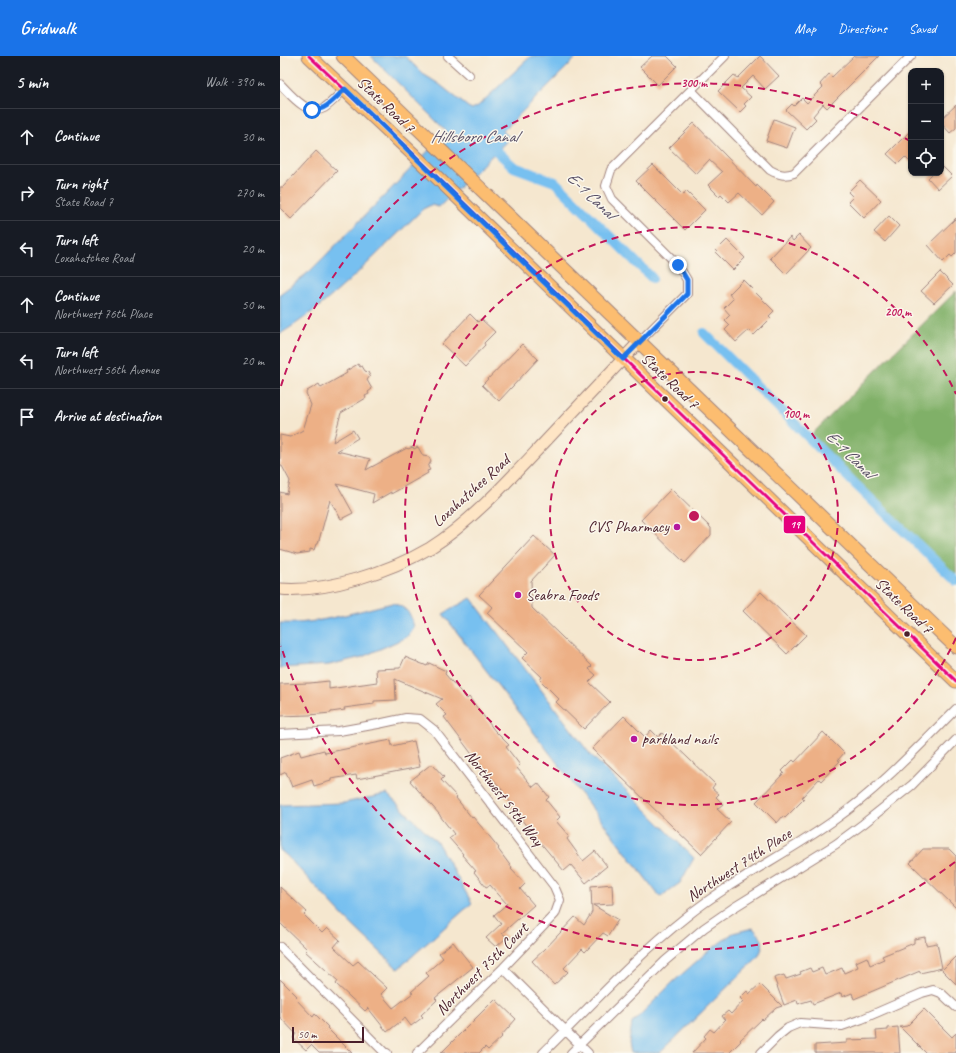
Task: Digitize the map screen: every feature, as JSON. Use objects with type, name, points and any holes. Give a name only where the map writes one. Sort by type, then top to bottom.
[{"type":"main road","name":"State Road 7","points":[[309,56],[414,155],[956,681]]},
{"type":"main road","name":"State Road 7","points":[[343,56],[956,647]]},
{"type":"main road","name":"Loxahatchee Road","points":[[280,589],[318,588],[353,580],[395,565],[430,548],[465,523],[519,470],[639,342]]},
{"type":"main road","points":[[928,653],[956,669]]},
{"type":"street","points":[[448,56],[469,75]]},
{"type":"street","points":[[639,342],[687,294],[687,280],[678,265],[612,199],[606,186],[611,170],[725,56]]},
{"type":"street","points":[[691,90],[770,170],[777,174],[786,176],[794,173],[911,56]]},
{"type":"street","points":[[280,84],[302,105],[312,110],[318,110],[326,106],[345,89]]},
{"type":"street","name":"Northwest 74th Place","points":[[543,1053],[635,961],[666,933],[730,885],[839,817],[887,777],[956,708]]},
{"type":"street","name":"Northwest 59th Way","points":[[280,734],[339,731],[406,718],[420,719],[434,730],[554,886],[560,900]]},
{"type":"street","name":"Northwest 74th Place","points":[[571,1053],[665,961],[704,928],[733,908],[836,844],[863,824],[912,785],[956,740]]},
{"type":"street","name":"Northwest 75th Court","points":[[417,1053],[555,914],[560,900]]},
{"type":"street","points":[[280,947],[384,1052],[387,1053]]},
{"type":"street","points":[[503,968],[588,1053]]},
{"type":"street","points":[[761,1053],[788,1028],[800,1023],[842,1026],[922,993],[933,990],[941,993],[956,1007]]},
{"type":"green space","points":[[956,291],[956,581],[807,439]]},
{"type":"water","name":"Hillsboro Canal","points":[[371,56],[405,56],[423,74],[472,109],[478,106],[531,56],[578,56],[503,131],[510,138],[439,207],[431,205],[423,209],[337,292],[300,321],[280,334],[280,294],[309,272],[447,132]]},
{"type":"water","points":[[471,598],[590,754],[694,858],[680,883],[660,897],[443,614]]},
{"type":"water","points":[[393,603],[405,609],[411,618],[414,627],[407,637],[362,657],[329,665],[280,668],[280,623],[323,620]]},
{"type":"water","points":[[387,794],[437,842],[472,903],[398,969],[345,918],[280,850],[280,805],[344,803]]},
{"type":"water","points":[[753,928],[761,938],[763,944],[758,957],[660,1053],[631,1053],[629,1043],[632,1023],[672,983],[706,953],[733,933]]},
{"type":"building","points":[[652,56],[667,56],[677,66],[658,85],[640,67]]},
{"type":"building","points":[[760,56],[779,76],[765,89],[753,76],[741,88],[751,97],[744,104],[746,106],[740,112],[718,91],[734,75],[738,78]]},
{"type":"building","points":[[854,56],[879,56],[827,108],[823,104],[813,116],[816,119],[806,129],[786,110],[792,104],[794,106],[802,98],[807,103],[823,87],[820,84],[829,74],[832,77]]},
{"type":"building","points":[[956,105],[956,128],[950,133],[944,126],[944,116]]},
{"type":"building","points":[[774,119],[795,127],[787,148],[766,141]]},
{"type":"building","points":[[694,123],[756,187],[757,185],[774,202],[762,215],[739,193],[729,202],[721,194],[719,196],[708,185],[722,172],[709,160],[696,174],[669,148]]},
{"type":"building","points":[[908,133],[908,160],[905,157],[898,164],[887,154]]},
{"type":"building","points":[[316,151],[337,171],[291,219],[280,208],[280,187],[283,187]]},
{"type":"building","points":[[653,165],[683,195],[686,191],[705,210],[685,230],[636,181]]},
{"type":"building","points":[[944,168],[952,176],[938,189],[928,178],[930,176],[944,176]]},
{"type":"building","points":[[860,180],[881,200],[864,218],[848,202],[853,197],[848,192]]},
{"type":"building","points":[[889,216],[899,226],[885,242],[874,232]]},
{"type":"building","points":[[956,218],[956,253],[952,257],[950,255],[943,262],[928,245]]},
{"type":"building","points":[[799,235],[811,248],[786,274],[770,258],[790,237],[793,241]]},
{"type":"building","points":[[727,240],[745,258],[733,270],[715,252]]},
{"type":"building","points":[[940,272],[953,285],[934,303],[921,291]]},
{"type":"building","points":[[743,280],[774,311],[769,316],[771,318],[754,335],[749,330],[736,342],[725,330],[730,325],[725,320],[730,315],[724,308],[733,299],[729,294]]},
{"type":"building","points":[[470,314],[478,322],[481,319],[495,332],[465,366],[442,344]]},
{"type":"building","points":[[522,344],[538,359],[499,401],[482,385]]},
{"type":"building","points":[[358,364],[368,372],[370,376],[367,380],[372,389],[368,392],[369,394],[365,396],[366,398],[341,413],[333,442],[353,430],[358,438],[337,451],[370,459],[366,470],[407,448],[413,447],[414,449],[418,447],[423,456],[429,457],[431,461],[428,467],[430,470],[427,471],[428,473],[372,503],[374,494],[337,484],[353,513],[341,519],[330,500],[318,544],[316,544],[314,550],[310,549],[310,552],[297,554],[280,549],[280,492],[287,494],[290,481],[282,466],[280,466],[280,435],[290,437],[303,430],[311,405],[306,393],[307,391],[319,384],[321,388],[347,373],[346,371]]},
{"type":"building","points":[[671,489],[711,528],[711,535],[685,563],[641,520]]},
{"type":"building","points":[[534,536],[555,555],[531,581],[532,608],[592,666],[589,669],[596,675],[589,682],[610,702],[584,729],[556,702],[559,699],[540,680],[542,677],[522,658],[528,652],[487,613],[492,607],[479,595]]},
{"type":"building","points":[[761,592],[806,635],[787,654],[743,611]]},
{"type":"building","points":[[405,657],[427,666],[429,663],[446,671],[445,674],[467,699],[469,697],[495,731],[509,745],[506,747],[520,765],[517,768],[533,787],[538,783],[549,797],[546,800],[560,817],[556,821],[569,836],[567,839],[583,861],[595,851],[607,866],[586,883],[571,865],[564,871],[510,806],[512,804],[502,792],[503,791],[471,753],[444,717],[447,715],[436,704],[442,699],[395,679],[396,700],[374,701],[374,704],[344,708],[345,710],[331,713],[280,716],[280,684],[329,681],[329,689],[377,682],[376,669],[400,668]]},
{"type":"building","points":[[624,716],[645,737],[651,730],[658,737],[662,733],[715,784],[712,788],[719,794],[716,797],[723,804],[717,809],[731,822],[701,854],[592,749]]},
{"type":"building","points":[[823,732],[844,753],[838,760],[840,761],[821,781],[819,779],[802,797],[804,799],[785,818],[783,816],[777,823],[756,802],[784,773],[782,771],[793,760],[795,762]]},
{"type":"building","points":[[391,740],[392,746],[414,741],[420,767],[357,779],[356,775],[331,779],[331,781],[314,786],[312,780],[292,787],[286,772],[280,775],[280,758],[299,751],[301,756],[324,750],[325,753]]},
{"type":"building","points":[[430,765],[433,765],[444,777],[441,780],[499,848],[498,849],[512,868],[511,869],[525,884],[520,889],[534,905],[502,933],[507,937],[496,947],[486,938],[501,924],[494,915],[507,904],[490,885],[486,887],[474,872],[476,871],[449,838],[454,834],[440,815],[410,781]]},
{"type":"building","points":[[923,849],[949,849],[956,856],[956,908],[910,863]]},
{"type":"building","points":[[612,884],[613,904],[593,905],[618,920],[608,936],[603,933],[585,952],[582,949],[564,968],[568,972],[554,985],[532,961],[575,917],[584,925],[592,912],[591,886]]},
{"type":"building","points":[[280,887],[307,912],[304,915],[322,933],[327,928],[340,940],[334,947],[353,965],[358,961],[387,988],[381,994],[393,1008],[413,993],[411,992],[429,976],[426,973],[443,958],[439,953],[453,942],[473,967],[435,998],[437,1000],[421,1015],[423,1017],[411,1026],[405,1018],[387,1032],[368,1008],[365,1011],[336,984],[338,981],[305,951],[307,949],[280,923]]},
{"type":"building","points":[[925,937],[926,945],[937,943],[942,968],[920,973],[920,971],[854,999],[852,993],[842,997],[841,993],[813,1004],[811,1000],[798,1004],[797,1000],[784,1005],[774,978],[784,975],[786,979],[801,974],[800,972],[810,968],[812,972],[822,968],[825,975],[842,968],[844,973],[858,967],[856,962],[867,957],[870,965],[884,959],[882,956],[914,943],[914,939]]},
{"type":"building","points":[[956,956],[956,984],[942,970]]},
{"type":"building","points":[[280,979],[297,996],[295,998],[313,1017],[315,1014],[352,1053],[319,1053],[311,1045],[306,1050],[293,1038],[296,1034],[280,1017]]},
{"type":"building","points":[[760,984],[782,1006],[776,1008],[763,1020],[762,1019],[729,1053],[692,1053],[706,1038],[704,1036],[710,1029],[714,1032],[725,1020],[722,1016],[728,1011],[731,1014],[743,1001],[740,998],[747,991],[749,994]]},
{"type":"building","points":[[495,999],[516,1019],[501,1036],[502,1037],[488,1050],[485,1047],[479,1053],[441,1053]]},
{"type":"building","points":[[924,1009],[952,1037],[956,1033],[956,1053],[926,1053],[900,1027],[907,1026]]},
{"type":"building","points":[[898,1027],[900,1053],[815,1053],[815,1045],[847,1043],[847,1040],[877,1039],[876,1031]]},
{"type":"waterway","name":"E-1 Canal","points":[[488,143],[514,167],[555,182],[652,278]]},
{"type":"waterway","name":"E-1 Canal","points":[[704,333],[853,482],[956,581]]},
{"type":"transit line","name":"19","points":[[309,56],[414,155],[956,681]]},
{"type":"place","name":"CVS Pharmacy","points":[[677,527]]},
{"type":"place","name":"Seabra Foods","points":[[518,595]]},
{"type":"place","name":"parkland nails","points":[[634,739]]},
{"type":"route","points":[[312,110],[323,109],[345,89],[623,359],[687,294],[687,280],[678,265]]}]
